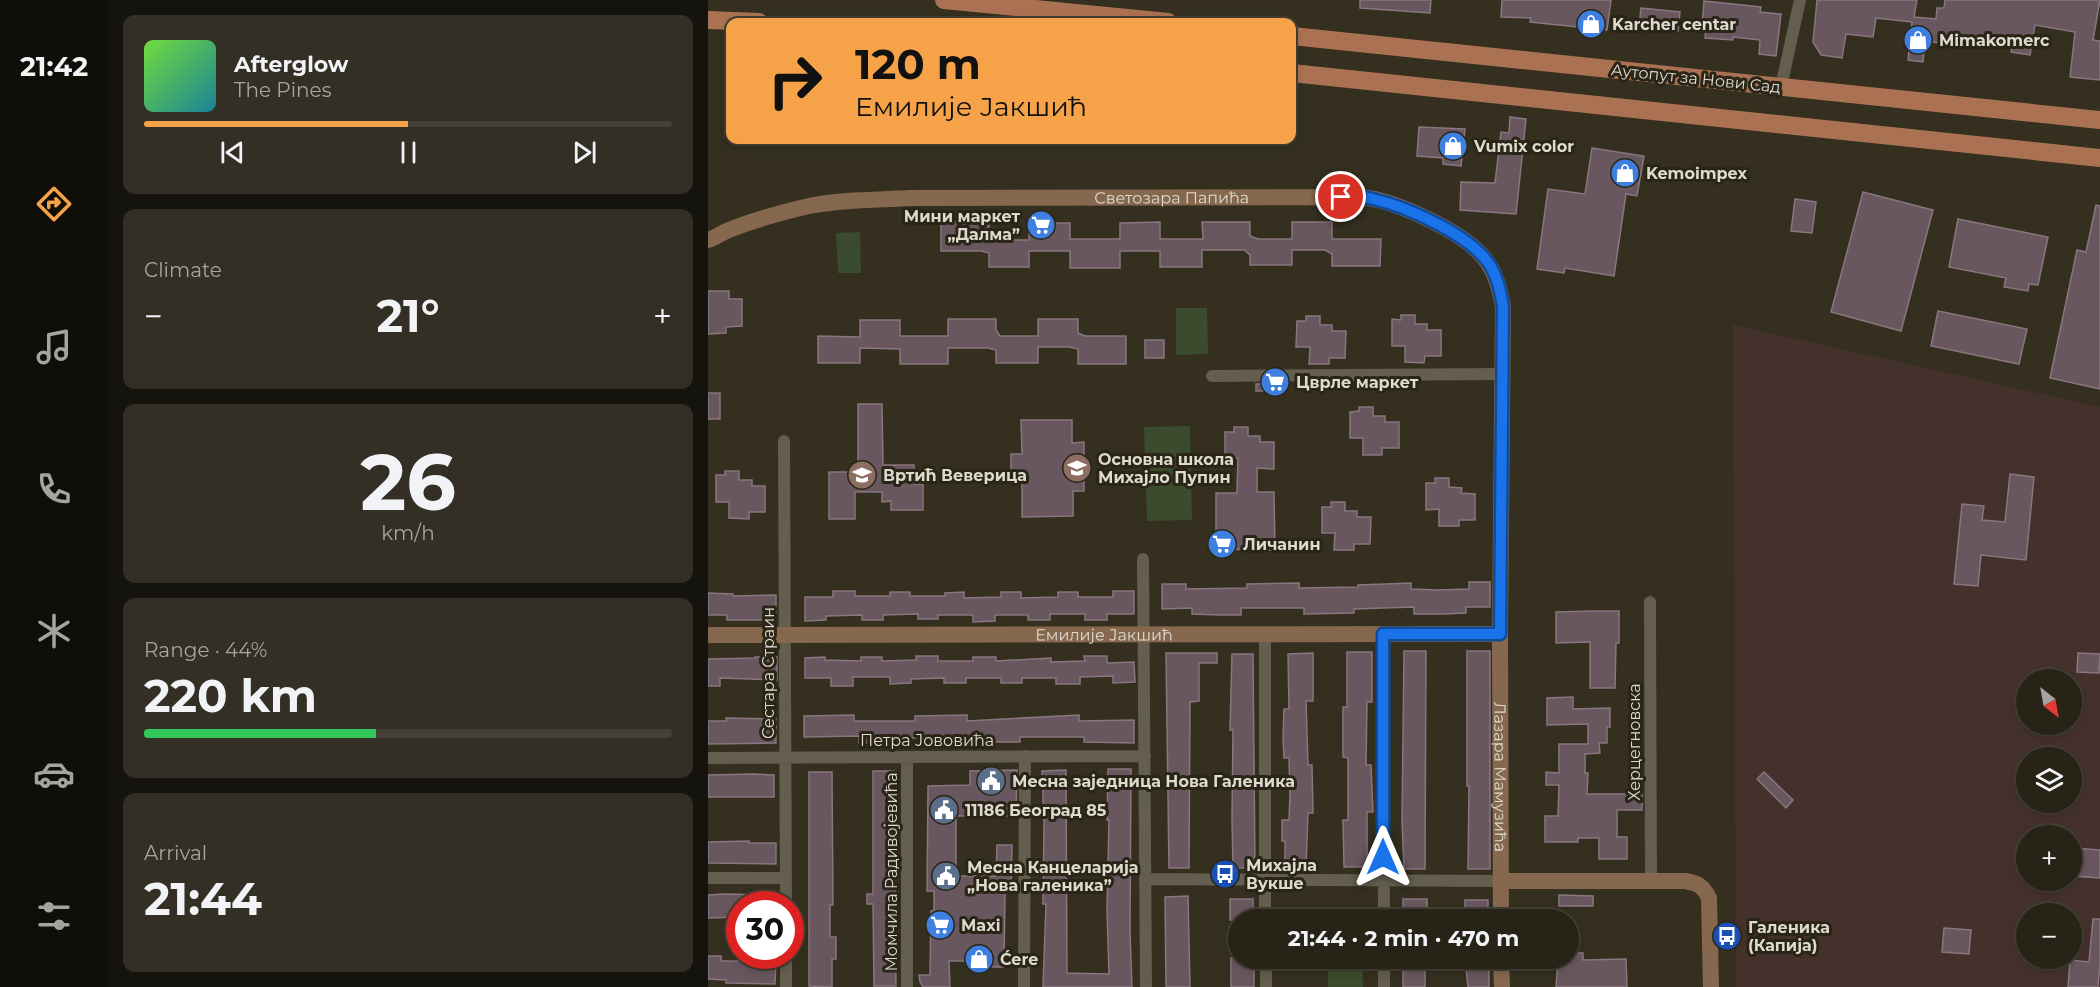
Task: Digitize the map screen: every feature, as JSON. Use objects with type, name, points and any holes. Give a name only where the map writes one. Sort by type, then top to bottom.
[{"type":"main road","points":[[944,0],[1127,18]]},
{"type":"main road","points":[[708,20],[726,20]]},
{"type":"main road","points":[[708,29],[726,20]]},
{"type":"main road","name":"Аутопут за Нови Сад","points":[[1296,36],[2100,120]]},
{"type":"main road","points":[[1296,73],[2100,158]]},
{"type":"street","points":[[1781,87],[1800,0]]},
{"type":"street","name":"Светозара Папића","points":[[708,240],[727,231],[811,206],[912,198],[1372,198],[1416,214],[1462,238],[1485,259],[1491,267],[1501,294],[1503,374],[1500,634]]},
{"type":"street","name":"Светозара Папића","points":[[708,229],[727,231]]},
{"type":"street","points":[[1212,376],[1503,374]]},
{"type":"street","name":"Сестара Страин","points":[[784,441],[786,891]]},
{"type":"street","points":[[1143,559],[1146,987]]},
{"type":"street","name":"Херцегновска","points":[[1650,602],[1651,882]]},
{"type":"street","points":[[1383,634],[1384,909]]},
{"type":"street","name":"Емилије Јакшић","points":[[708,635],[1500,634]]},
{"type":"street","name":"Лазара Мамузића","points":[[1500,634],[1501,909]]},
{"type":"street","points":[[1265,635],[1265,909]]},
{"type":"street","points":[[1024,987],[1025,756]]},
{"type":"street","name":"Петра Јововића","points":[[708,758],[1145,756]]},
{"type":"street","name":"Момчила Радивојевића","points":[[907,987],[908,757]]},
{"type":"street","points":[[708,878],[786,878]]},
{"type":"street","points":[[1146,879],[1694,882],[1702,887],[1709,898],[1711,987]]},
{"type":"street","points":[[786,969],[786,987]]},
{"type":"street","points":[[1266,969],[1266,987]]},
{"type":"street","points":[[1384,969],[1384,987]]},
{"type":"street","points":[[1501,969],[1502,987]]},
{"type":"shaded area","points":[[1733,325],[2100,407],[2100,987],[1736,987]]},
{"type":"green space","points":[[860,232],[861,273],[838,273],[836,233]]},
{"type":"green space","points":[[1176,308],[1207,308],[1208,354],[1176,355]]},
{"type":"green space","points":[[1190,426],[1192,520],[1147,521],[1144,427]]},
{"type":"green space","points":[[1328,969],[1362,969],[1363,987],[1328,987]]},
{"type":"building","points":[[1360,0],[1431,0],[1430,13],[1360,8]]},
{"type":"building","points":[[1502,0],[1611,0],[1607,30],[1530,22],[1531,18],[1501,17]]},
{"type":"building","points":[[1817,0],[1917,0],[1914,17],[1936,19],[1937,8],[1944,8],[1945,0],[2100,0],[2093,40],[2100,41],[2100,80],[2070,77],[2075,32],[2035,25],[2030,55],[2011,52],[2012,45],[1969,39],[1968,47],[1925,41],[1923,62],[1908,60],[1912,22],[1876,18],[1873,37],[1846,34],[1842,58],[1821,55],[1813,42]]},
{"type":"building","points":[[1704,1],[1761,7],[1760,12],[1781,14],[1776,56],[1759,54],[1760,40],[1733,37],[1733,40],[1705,38],[1706,26],[1702,25]]},
{"type":"building","points":[[1641,8],[1680,12],[1678,31],[1639,27]]},
{"type":"building","points":[[1510,117],[1526,119],[1516,214],[1460,210],[1461,182],[1495,183],[1501,132],[1509,133]]},
{"type":"building","points":[[1419,127],[1465,129],[1461,166],[1443,164],[1443,158],[1417,156]]},
{"type":"building","points":[[1592,148],[1644,156],[1637,196],[1626,194],[1614,276],[1565,268],[1564,273],[1537,269],[1548,189],[1585,194]]},
{"type":"building","points":[[1863,192],[1933,210],[1901,331],[1831,312]]},
{"type":"building","points":[[1795,199],[1816,202],[1812,233],[1791,231]]},
{"type":"building","points":[[2096,205],[2100,206],[2100,389],[2050,378],[2077,250],[2086,252]]},
{"type":"building","points":[[1958,219],[2048,237],[2038,285],[2029,284],[2028,291],[2004,287],[2006,278],[1949,267]]},
{"type":"building","points":[[941,222],[989,222],[989,232],[993,240],[1029,240],[1029,223],[1070,223],[1070,239],[1120,239],[1120,223],[1160,222],[1160,239],[1203,239],[1202,222],[1250,222],[1250,236],[1258,239],[1292,239],[1292,222],[1332,222],[1332,239],[1381,239],[1380,266],[1332,266],[1332,254],[1325,250],[1292,250],[1292,265],[1250,265],[1250,255],[1244,250],[1202,250],[1202,267],[1160,267],[1160,251],[1120,251],[1120,268],[1070,268],[1070,251],[1029,251],[1029,267],[989,267],[989,253],[941,251]]},
{"type":"building","points":[[708,291],[729,291],[729,299],[742,299],[742,326],[726,327],[726,333],[708,334]]},
{"type":"building","points":[[1938,311],[2027,329],[2019,364],[1931,346]]},
{"type":"building","points":[[1401,315],[1415,315],[1415,324],[1427,324],[1427,330],[1441,330],[1441,356],[1425,356],[1424,363],[1405,362],[1405,346],[1392,346],[1392,319],[1401,320]]},
{"type":"building","points":[[1306,316],[1320,316],[1320,325],[1332,325],[1332,331],[1346,331],[1345,358],[1329,358],[1329,364],[1309,364],[1310,347],[1296,347],[1297,321],[1306,321]]},
{"type":"building","points":[[948,319],[996,319],[996,330],[1000,336],[1038,336],[1038,319],[1078,319],[1078,333],[1085,336],[1126,336],[1126,364],[1078,364],[1078,349],[1069,347],[1038,347],[1038,363],[996,363],[996,350],[948,348],[948,364],[900,364],[900,349],[860,348],[860,363],[818,363],[818,336],[860,337],[860,320],[900,320],[900,336],[948,336]]},
{"type":"building","points":[[1145,340],[1164,340],[1164,358],[1145,358]]},
{"type":"building","points":[[1256,384],[1282,384],[1282,391],[1256,391]]},
{"type":"building","points":[[708,393],[720,393],[720,419],[708,419]]},
{"type":"building","points":[[858,404],[882,404],[883,465],[914,465],[914,484],[923,484],[923,510],[891,510],[891,501],[882,502],[882,492],[855,492],[855,519],[829,519],[829,472],[858,472]]},
{"type":"building","points":[[1359,407],[1373,407],[1373,416],[1385,416],[1385,422],[1399,422],[1399,448],[1382,448],[1382,455],[1363,455],[1363,438],[1350,438],[1350,412],[1359,411]]},
{"type":"building","points":[[1021,420],[1072,420],[1072,443],[1084,442],[1084,491],[1073,491],[1073,516],[1022,517],[1022,482],[1011,482],[1011,454],[1022,454]]},
{"type":"building","points":[[1234,427],[1248,427],[1248,436],[1260,436],[1260,442],[1274,442],[1274,469],[1257,468],[1257,492],[1274,492],[1275,550],[1216,549],[1216,493],[1237,493],[1238,458],[1225,458],[1225,432],[1234,432]]},
{"type":"building","points":[[725,471],[739,471],[739,480],[752,480],[752,486],[765,486],[765,512],[749,512],[749,519],[729,518],[729,502],[716,502],[716,475],[725,475]]},
{"type":"building","points":[[2010,474],[2034,477],[2026,560],[1981,555],[1978,586],[1954,584],[1962,504],[1984,506],[1982,520],[2005,522]]},
{"type":"building","points":[[1435,478],[1449,478],[1449,487],[1462,488],[1461,493],[1475,494],[1475,520],[1459,520],[1459,526],[1439,526],[1439,509],[1426,510],[1426,483],[1435,483]]},
{"type":"building","points":[[1331,502],[1345,502],[1345,511],[1357,511],[1357,517],[1371,517],[1370,544],[1354,544],[1354,550],[1334,550],[1335,533],[1322,533],[1322,507],[1331,507]]},
{"type":"building","points":[[1469,582],[1490,582],[1490,607],[1466,607],[1466,613],[1443,614],[1414,614],[1414,607],[1354,609],[1354,613],[1304,614],[1304,608],[1241,608],[1241,615],[1192,614],[1192,608],[1162,609],[1162,584],[1186,584],[1186,589],[1247,588],[1247,584],[1299,583],[1299,588],[1411,583],[1411,589],[1438,590],[1469,589]]},
{"type":"building","points":[[833,591],[855,591],[855,596],[890,596],[890,592],[910,592],[910,596],[945,596],[945,593],[964,592],[964,598],[1001,597],[1001,592],[1021,592],[1021,598],[1058,597],[1058,592],[1078,592],[1078,597],[1113,597],[1113,591],[1134,591],[1134,614],[1107,614],[1107,620],[1085,620],[1085,614],[1050,614],[1050,620],[1028,620],[1028,615],[995,615],[995,621],[973,622],[973,615],[938,615],[938,619],[918,619],[918,614],[883,615],[883,620],[862,620],[862,615],[826,616],[826,620],[805,621],[805,597],[833,597]]},
{"type":"building","points":[[708,593],[733,594],[733,596],[776,595],[776,620],[727,620],[727,615],[708,615]]},
{"type":"building","points":[[1619,611],[1615,688],[1590,688],[1590,642],[1556,643],[1556,612]]},
{"type":"building","points":[[1404,651],[1426,651],[1425,869],[1404,869],[1402,820]]},
{"type":"building","points":[[1467,651],[1490,651],[1490,869],[1468,869]]},
{"type":"building","points":[[1347,652],[1372,652],[1372,702],[1367,702],[1366,765],[1371,765],[1373,812],[1367,812],[1367,867],[1344,867],[1343,820],[1348,820],[1348,758],[1343,757],[1343,707],[1347,707]]},
{"type":"building","points":[[1166,653],[1217,653],[1217,663],[1199,663],[1199,701],[1190,702],[1189,868],[1169,868]]},
{"type":"building","points":[[1313,653],[1313,701],[1306,701],[1308,765],[1312,765],[1313,813],[1308,813],[1306,868],[1285,868],[1282,820],[1289,820],[1290,794],[1289,758],[1284,758],[1283,737],[1284,709],[1289,709],[1288,654]]},
{"type":"building","points":[[2078,653],[2100,654],[2099,673],[2082,672],[2082,669],[2077,669]]},
{"type":"building","points":[[1232,654],[1253,654],[1255,868],[1233,868],[1233,730],[1230,730]]},
{"type":"building","points":[[916,656],[938,656],[938,661],[973,661],[973,657],[996,657],[996,661],[1051,658],[1051,662],[1085,661],[1084,656],[1107,656],[1107,663],[1134,662],[1135,682],[1113,683],[1113,676],[1080,677],[1080,684],[1056,684],[1056,678],[1022,678],[1022,683],[1001,683],[1001,678],[966,678],[966,683],[944,683],[944,678],[911,679],[911,683],[890,684],[890,677],[853,677],[853,686],[831,686],[831,678],[805,678],[805,658],[825,657],[825,660],[861,661],[861,657],[882,657],[882,661],[916,660]]},
{"type":"building","points":[[777,657],[777,680],[720,678],[720,686],[708,686],[708,659]]},
{"type":"building","points":[[1573,697],[1573,709],[1610,708],[1607,743],[1599,743],[1600,753],[1585,754],[1585,773],[1588,773],[1587,794],[1642,794],[1642,810],[1617,810],[1617,837],[1627,837],[1627,859],[1599,859],[1599,838],[1578,838],[1578,842],[1545,842],[1545,816],[1558,816],[1559,785],[1546,785],[1546,772],[1559,773],[1559,744],[1588,744],[1588,724],[1547,725],[1547,698]]},
{"type":"building","points":[[854,715],[854,721],[915,721],[915,716],[967,715],[967,721],[1079,715],[1079,721],[1134,720],[1134,743],[1084,742],[1084,737],[1020,737],[1020,742],[972,742],[972,737],[938,737],[910,738],[910,743],[859,743],[859,736],[804,737],[804,716]]},
{"type":"building","points":[[726,718],[776,719],[776,743],[708,744],[708,721],[726,721]]},
{"type":"building","points":[[1108,769],[1131,769],[1132,987],[1043,987],[1046,904],[1043,904],[1042,771],[1066,770],[1067,973],[1109,974]]},
{"type":"building","points":[[1017,770],[1016,816],[956,816],[956,876],[996,876],[997,845],[1012,845],[1011,891],[1005,891],[1004,967],[977,967],[977,961],[949,961],[950,987],[923,987],[919,975],[930,975],[931,911],[934,911],[934,891],[927,891],[928,786],[970,785],[970,771]]},
{"type":"building","points":[[873,771],[894,771],[896,986],[874,986],[873,904],[867,904],[867,894],[873,894]]},
{"type":"building","points":[[809,772],[832,772],[833,905],[830,905],[830,937],[836,937],[836,959],[832,959],[832,987],[809,986]]},
{"type":"building","points":[[1764,772],[1793,800],[1786,808],[1757,779]]},
{"type":"building","points":[[708,775],[774,775],[774,797],[708,797]]},
{"type":"building","points":[[749,841],[749,843],[776,843],[776,864],[708,863],[708,842]]},
{"type":"building","points":[[2082,849],[2100,850],[2100,878],[2082,877]]},
{"type":"building","points":[[726,894],[726,917],[708,918],[708,895]]},
{"type":"building","points":[[1559,895],[1593,896],[1593,906],[1559,906]]},
{"type":"building","points":[[1188,896],[1190,987],[1166,987],[1165,897]]},
{"type":"building","points":[[1230,899],[1253,899],[1253,909],[1230,909]]},
{"type":"building","points":[[1403,899],[1427,899],[1427,909],[1403,909]]},
{"type":"building","points":[[1465,900],[1488,900],[1488,909],[1465,909]]},
{"type":"building","points":[[2093,919],[2100,919],[2098,987],[2068,987],[2069,969],[2082,969],[2082,961],[2089,962]]},
{"type":"building","points":[[1944,928],[1971,930],[1969,954],[1942,952]]},
{"type":"building","points":[[1579,953],[1583,953],[1583,960],[1626,959],[1627,987],[1556,987],[1557,969],[1579,969]]},
{"type":"building","points":[[708,956],[721,956],[721,961],[726,961],[726,969],[776,969],[775,984],[726,983],[726,980],[708,979]]},
{"type":"building","points":[[1231,969],[1254,969],[1254,987],[1231,987]]},
{"type":"building","points":[[1403,969],[1425,969],[1425,987],[1403,987]]},
{"type":"building","points":[[1466,969],[1489,969],[1489,987],[1468,987]]},
{"type":"place","name":"Karcher centar","points":[[1591,24]]},
{"type":"place","name":"Mimakomerc","points":[[1918,40]]},
{"type":"place","name":"Vumix color","points":[[1453,146]]},
{"type":"place","name":"Kemoimpex","points":[[1625,173]]},
{"type":"place","name":"Мини маркет „Далма”","points":[[1041,225]]},
{"type":"place","name":"Цврле маркет","points":[[1275,382]]},
{"type":"place","name":"Основна школа Михајло Пупин","points":[[1077,468]]},
{"type":"place","name":"Вртић Веверица","points":[[862,475]]},
{"type":"place","name":"Личанин","points":[[1222,544]]},
{"type":"place","name":"Месна заједница Нова Галеника","points":[[991,781]]},
{"type":"place","name":"11186 Београд 85","points":[[944,810]]},
{"type":"place","name":"Михајла Вукше","points":[[1225,874]]},
{"type":"place","name":"Месна Канцеларија „Нова галеника”","points":[[946,876]]},
{"type":"place","name":"Maxi","points":[[940,925]]},
{"type":"place","name":"Галеника (Капија)","points":[[1727,936]]},
{"type":"place","name":"Ćere","points":[[979,959]]},
{"type":"route","points":[[1341,197],[1372,198],[1416,214],[1462,238],[1476,249],[1491,267],[1501,294],[1503,307],[1500,634],[1383,634],[1383,857]]}]
